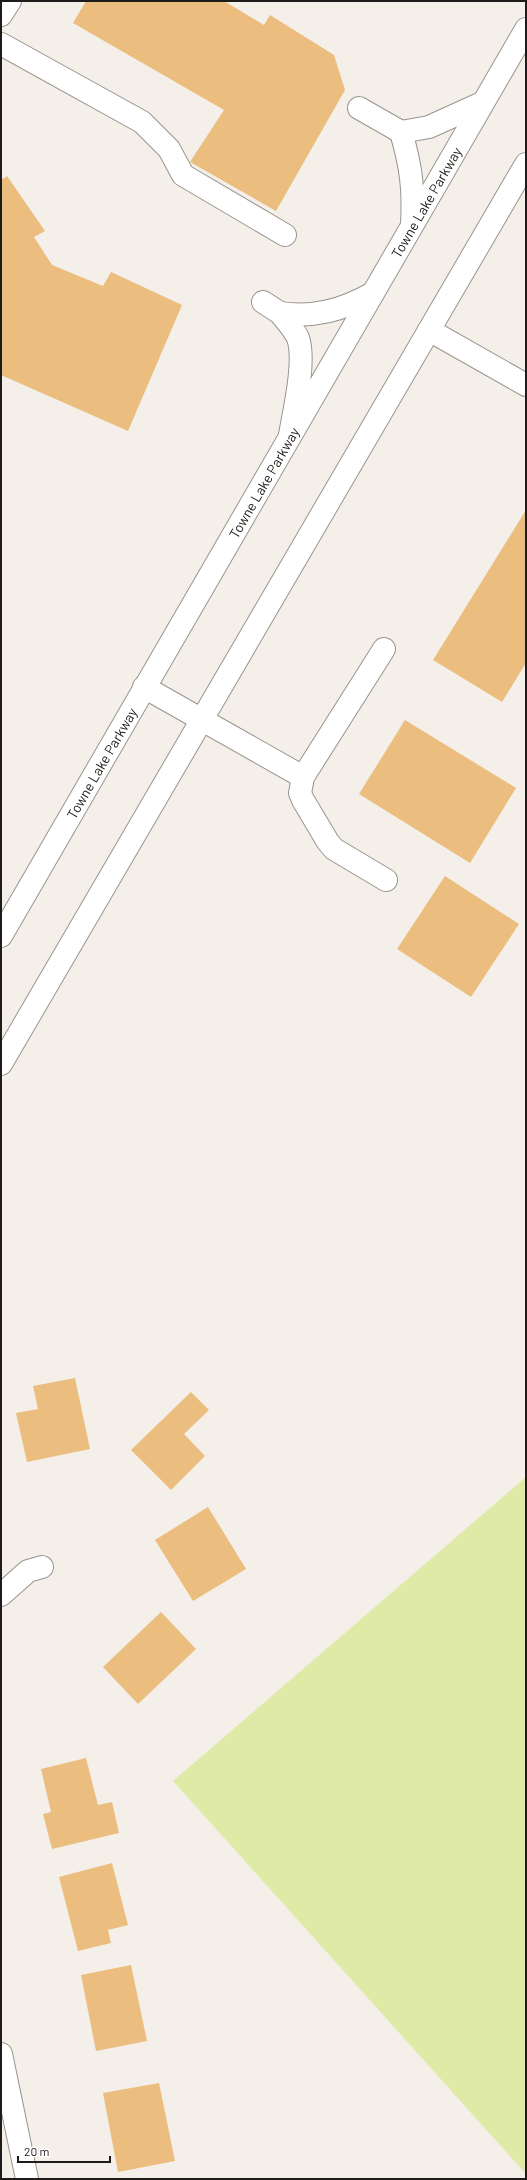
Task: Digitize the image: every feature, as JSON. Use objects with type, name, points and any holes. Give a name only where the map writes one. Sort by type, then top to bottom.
[{"type":"main road","points":[[1,15],[10,1]]},
{"type":"main road","name":"Towne Lake Parkway","points":[[1,936],[526,29]]},
{"type":"main road","points":[[1,44],[142,122],[169,149],[184,175],[284,235]]},
{"type":"main road","points":[[359,108],[401,132],[430,127],[482,103]]},
{"type":"main road","points":[[401,132],[410,164],[413,186],[412,225]]},
{"type":"main road","points":[[1,1064],[526,164]]},
{"type":"main road","points":[[290,436],[299,388],[298,339],[271,307],[296,315],[327,313],[357,302],[373,293]]},
{"type":"main road","points":[[429,330],[526,385]]},
{"type":"main road","points":[[384,649],[303,777],[300,793],[328,842],[341,854],[386,880]]},
{"type":"main road","points":[[144,687],[303,777]]},
{"type":"main road","points":[[1,1595],[28,1571],[42,1567]]},
{"type":"main road","points":[[1,2054],[28,2179]]},
{"type":"green space","points":[[526,1477],[526,2174],[173,1781]]},
{"type":"building","points":[[86,1],[224,1],[264,25],[270,15],[334,55],[345,90],[276,211],[190,162],[224,110],[73,23]]},
{"type":"building","points":[[7,176],[45,231],[34,237],[52,265],[103,286],[111,272],[182,305],[128,431],[1,375],[1,180]]},
{"type":"building","points":[[526,510],[526,663],[502,702],[433,660]]},
{"type":"building","points":[[405,720],[516,788],[470,863],[359,794]]},
{"type":"building","points":[[445,876],[519,924],[471,997],[397,949]]},
{"type":"building","points":[[75,1378],[90,1449],[27,1462],[16,1413],[38,1409],[33,1386]]},
{"type":"building","points":[[191,1392],[209,1410],[184,1434],[205,1456],[171,1490],[131,1450]]},
{"type":"building","points":[[208,1507],[246,1569],[193,1601],[155,1540]]},
{"type":"building","points":[[161,1612],[196,1649],[138,1704],[103,1667]]},
{"type":"building","points":[[86,1758],[98,1805],[112,1802],[119,1833],[52,1849],[43,1814],[51,1812],[41,1769]]},
{"type":"building","points":[[112,1863],[128,1925],[108,1930],[111,1943],[78,1951],[59,1877]]},
{"type":"building","points":[[131,1965],[147,2041],[96,2051],[81,1975]]},
{"type":"building","points":[[159,2083],[175,2161],[118,2172],[103,2093]]}]
